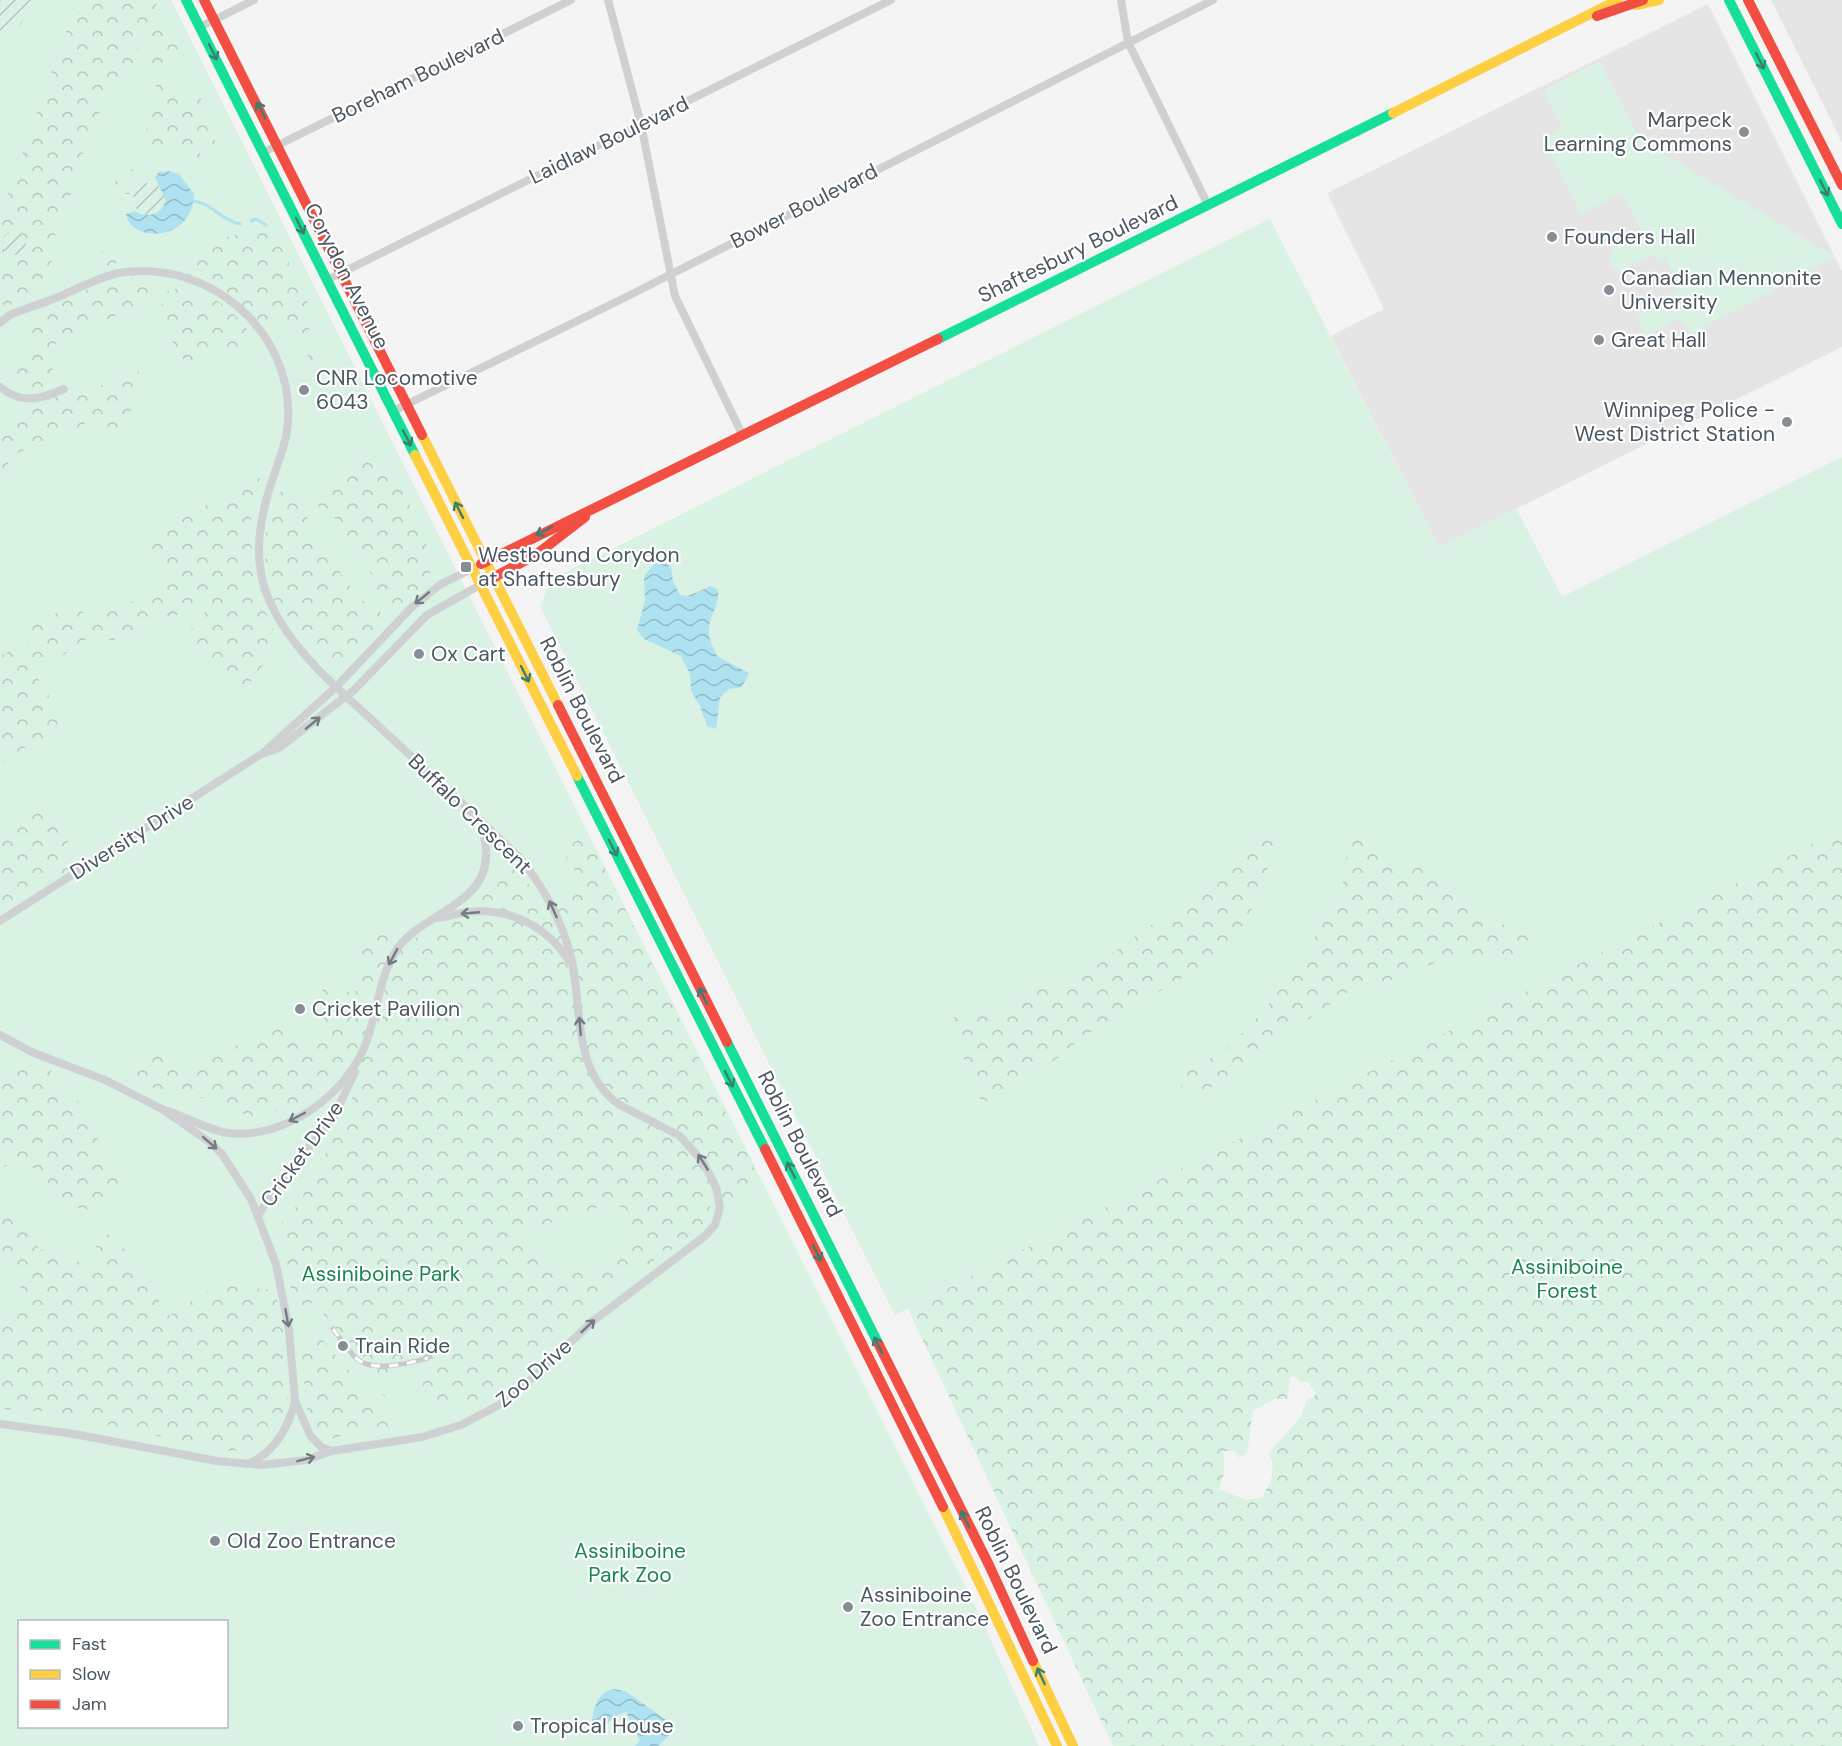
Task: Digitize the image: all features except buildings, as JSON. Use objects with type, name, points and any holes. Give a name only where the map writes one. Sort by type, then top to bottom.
[{"type":"main road","name":"Corydon Avenue","points":[[186,0],[472,569]]},
{"type":"main road","name":"Corydon Avenue","points":[[204,0],[279,145],[486,562]]},
{"type":"main road","name":"Shaftesbury Boulevard","points":[[472,569],[560,523],[598,507],[1618,0]]},
{"type":"main road","name":"Shaftesbury Boulevard","points":[[1574,22],[1627,7],[1643,0]]},
{"type":"main road","points":[[1627,7],[1659,0]]},
{"type":"main road","points":[[1720,0],[1731,5],[1842,224]]},
{"type":"main road","points":[[1751,3],[1842,185]]},
{"type":"main road","name":"Shaftesbury Boulevard","points":[[480,585],[537,554],[598,507]]},
{"type":"main road","name":"Roblin Boulevard","points":[[486,562],[980,1549],[1073,1746]]},
{"type":"main road","name":"Roblin Boulevard","points":[[472,569],[924,1466],[1057,1746]]},
{"type":"street","points":[[200,27],[254,0]]},
{"type":"street","name":"Boreham Boulevard","points":[[264,152],[571,0]]},
{"type":"street","points":[[608,0],[641,124],[675,296],[742,434]]},
{"type":"street","name":"Laidlaw Boulevard","points":[[327,280],[891,0]]},
{"type":"street","points":[[1121,0],[1128,42],[1208,205]]},
{"type":"street","name":"Bower Boulevard","points":[[393,411],[1213,0]]},
{"type":"street","name":"Buffalo Crescent","points":[[0,323],[11,314],[96,280],[132,272],[184,278],[206,285],[228,297],[247,315],[272,351],[284,380],[289,408],[286,437],[260,521],[258,545],[263,581],[268,597],[288,634],[306,657],[518,856],[540,884],[560,926],[572,964]]},
{"type":"street","points":[[0,387],[27,400],[45,397],[64,389]]},
{"type":"street","name":"Diversity Drive","points":[[0,921],[263,753],[336,687],[419,601],[441,584],[472,569]]},
{"type":"street","name":"Diversity Drive","points":[[263,753],[279,748],[346,696],[427,615],[480,585]]},
{"type":"street","name":"Cricket Drive","points":[[258,1216],[278,1185],[333,1118],[360,1060],[390,962],[414,931],[461,901],[481,877],[486,851],[481,821]]},
{"type":"street","name":"Cricket Drive","points":[[435,918],[480,912],[513,916],[534,925],[551,937],[572,964]]},
{"type":"street","name":"Zoo Drive","points":[[0,1424],[75,1434],[217,1461],[262,1465],[306,1460],[332,1451],[422,1437],[461,1425],[515,1394],[601,1314],[698,1242],[715,1225],[720,1207],[716,1187],[694,1149],[674,1131],[618,1104],[609,1097],[592,1075],[583,1052],[572,964]]},
{"type":"street","points":[[0,1035],[34,1053],[105,1080],[162,1109],[211,1143],[242,1181],[258,1216],[281,1285],[291,1345],[295,1401],[291,1418],[278,1440],[262,1456],[249,1464]]},
{"type":"street","name":"Cricket Drive","points":[[162,1109],[221,1131],[231,1133],[266,1130],[290,1121],[315,1107],[343,1083],[360,1060]]},
{"type":"street","points":[[295,1401],[310,1435],[321,1447],[332,1451]]},
{"type":"shaded area","points":[[1771,0],[1842,0],[1842,143],[1826,110]]},
{"type":"shaded area","name":"Canadian Mennonite University","points":[[1708,4],[1842,271],[1842,347],[1439,547],[1331,336],[1384,309],[1327,193]]},
{"type":"green space","name":"Assiniboine Park","points":[[0,0],[171,0],[975,1606],[1039,1746],[0,1746]]},
{"type":"green space","points":[[0,0],[37,0],[21,24],[0,36]]},
{"type":"green space","points":[[73,0],[154,0],[176,42],[184,67],[156,73],[151,65],[154,41],[143,33],[135,41],[138,49],[138,66],[106,97],[80,160],[77,181],[57,224],[49,277],[13,304],[5,306],[0,303],[0,216],[69,24]]},
{"type":"green space","points":[[1599,61],[1640,139],[1835,257],[1691,334],[1680,318],[1646,336],[1636,315],[1681,288],[1665,258],[1657,262],[1653,254],[1617,272],[1610,264],[1613,248],[1642,233],[1622,193],[1581,214],[1543,140],[1562,128],[1544,90]]},
{"type":"green space","points":[[167,79],[172,82],[171,88],[176,100],[194,90],[202,95],[198,115],[219,127],[218,135],[212,136],[218,145],[212,154],[200,148],[200,155],[195,163],[186,160],[175,140],[165,146],[149,145],[148,120],[160,98],[156,85]]},
{"type":"green space","points":[[127,168],[133,170],[135,189],[129,194],[118,193],[114,183]]},
{"type":"green space","points":[[149,183],[160,188],[165,199],[160,210],[149,215],[138,210],[133,199],[138,188]]},
{"type":"green space","points":[[1270,219],[1439,547],[1516,508],[1562,597],[1842,457],[1842,834],[895,1315],[540,606],[552,579]]},
{"type":"green space","points":[[14,231],[22,235],[26,243],[22,251],[14,255],[6,251],[2,243],[6,235]]},
{"type":"green space","points":[[266,231],[277,238],[309,305],[302,312],[324,365],[335,402],[322,407],[310,360],[300,340],[283,321],[261,324],[219,285],[180,272],[183,261],[201,246],[229,237]]},
{"type":"green space","points":[[112,248],[121,248],[123,257],[117,260],[115,269],[92,275],[87,263],[89,260],[98,253]]},
{"type":"green space","points":[[134,278],[154,281],[148,300],[45,349],[55,376],[46,389],[27,392],[16,386],[16,372],[24,362],[28,349],[29,332],[37,321],[47,318],[67,297],[101,284]]},
{"type":"green space","points":[[178,288],[203,294],[224,306],[242,323],[256,344],[240,352],[223,348],[213,349],[187,363],[171,339],[163,319],[162,300],[165,292]]},
{"type":"green space","points":[[137,368],[143,382],[124,427],[111,429],[98,419],[90,419],[75,431],[61,432],[14,455],[0,475],[0,436],[11,426],[21,401],[42,402],[58,395],[70,400]]},
{"type":"green space","points":[[375,457],[388,462],[425,536],[432,583],[410,601],[395,606],[388,605],[371,593],[379,584],[352,548],[334,517],[324,522],[315,497],[349,476],[353,465]]},
{"type":"green space","points":[[255,477],[266,480],[251,517],[254,586],[275,634],[257,675],[237,693],[197,656],[187,634],[205,614],[202,605],[111,641],[99,631],[35,674],[56,707],[58,728],[31,752],[26,747],[0,764],[0,656],[28,643],[23,632],[42,617],[78,608],[89,619],[161,590],[165,579],[150,550],[159,532]]},
{"type":"green space","points":[[293,490],[326,553],[350,586],[363,601],[381,608],[380,625],[373,639],[346,658],[317,658],[285,621],[272,595],[265,549],[268,518],[279,492]]},
{"type":"green space","points":[[42,802],[63,822],[74,867],[0,914],[0,829]]},
{"type":"green space","points":[[1354,823],[1398,862],[1413,862],[1503,924],[1519,931],[1522,926],[1529,927],[1534,937],[1530,947],[1511,958],[1461,956],[1441,960],[1399,979],[1379,982],[1346,993],[1208,1090],[1193,1097],[1186,1097],[1178,1079],[1190,1069],[1225,1049],[1245,1031],[1282,987],[1313,940],[1341,891]]},
{"type":"green space","points":[[583,825],[762,1184],[726,1204],[711,1204],[702,1231],[666,1253],[654,1240],[633,1235],[626,1212],[614,1202],[520,1233],[519,1238],[541,1265],[556,1274],[604,1263],[629,1242],[644,1245],[659,1257],[626,1279],[562,1332],[507,1390],[488,1401],[437,1407],[423,1390],[422,1372],[413,1359],[390,1362],[391,1392],[384,1396],[376,1388],[377,1377],[372,1362],[359,1355],[313,1302],[306,1306],[293,1301],[282,1239],[282,1214],[300,1205],[308,1182],[323,1160],[333,1133],[367,1071],[349,1066],[318,1095],[254,1120],[216,1097],[190,1099],[121,1078],[161,1052],[187,1069],[285,1022],[301,1046],[322,1024],[315,1000],[327,984],[353,994],[363,983],[357,953],[363,941],[369,936],[388,925],[416,938],[452,922],[472,919],[474,900],[491,885],[495,869],[508,857],[544,905],[581,882],[566,857]]},
{"type":"green space","name":"Assiniboine Forest","points":[[1842,829],[1842,1746],[1113,1746],[908,1309]],"holes":[[[1294,1376],[1301,1382],[1308,1382],[1317,1394],[1306,1401],[1302,1415],[1269,1453],[1273,1471],[1262,1497],[1246,1500],[1219,1489],[1224,1473],[1224,1451],[1235,1451],[1239,1458],[1247,1453],[1253,1411],[1274,1399],[1287,1399],[1290,1378]]]},
{"type":"green space","points":[[1280,833],[1281,846],[1263,876],[1255,903],[1229,950],[1081,1038],[1044,1069],[1016,1082],[982,1104],[949,1021],[962,1014],[999,1013],[1049,984],[1057,982],[1073,985],[1123,945],[1219,877],[1240,852],[1266,834]]},
{"type":"green space","points":[[28,1063],[41,1066],[55,1075],[64,1092],[79,1102],[83,1114],[94,1119],[99,1144],[122,1184],[110,1194],[104,1212],[72,1207],[23,1158],[4,1167],[0,1164],[0,1064],[12,1069]]},
{"type":"green space","points":[[0,1210],[22,1222],[33,1243],[42,1250],[66,1253],[84,1266],[92,1265],[99,1259],[97,1248],[91,1239],[114,1234],[169,1316],[216,1285],[275,1290],[284,1331],[288,1400],[281,1418],[260,1444],[249,1450],[224,1451],[53,1412],[0,1409],[0,1323],[7,1321],[27,1303],[8,1256],[0,1249]]},
{"type":"green space","points":[[315,1331],[362,1386],[391,1428],[350,1433],[326,1441],[320,1436],[308,1416],[298,1334]]},
{"type":"water","points":[[168,171],[179,174],[194,194],[191,210],[184,222],[173,230],[149,233],[138,230],[130,223],[126,214],[135,211],[149,215],[164,206],[166,201],[155,177],[159,172]]},
{"type":"water","points":[[655,563],[665,563],[671,567],[673,581],[680,595],[688,596],[711,586],[718,590],[709,627],[711,642],[717,656],[749,673],[742,687],[730,689],[720,697],[716,729],[707,726],[700,706],[691,691],[690,674],[681,656],[644,639],[637,630],[645,600],[644,576]]},
{"type":"water","points":[[614,1689],[625,1691],[671,1723],[672,1732],[659,1746],[635,1746],[640,1741],[626,1712],[618,1715],[600,1729],[592,1723],[595,1707],[600,1697]]},
{"type":"waterway","points":[[194,201],[207,205],[228,220],[240,224]]},
{"type":"waterway","points":[[251,221],[256,219],[266,225]]},
{"type":"railway","points":[[333,1329],[354,1356],[364,1363],[392,1366],[428,1358]]},
{"type":"traffic: fast","points":[[186,0],[415,455]]},
{"type":"traffic: fast","points":[[1729,0],[1842,224]]},
{"type":"traffic: fast","points":[[938,339],[1393,113]]},
{"type":"traffic: fast","points":[[577,776],[765,1149]]},
{"type":"traffic: fast","points":[[727,1042],[879,1345]]},
{"type":"traffic: slow","points":[[1393,113],[1618,0]]},
{"type":"traffic: slow","points":[[1636,5],[1659,0]]},
{"type":"traffic: slow","points":[[422,435],[558,705]]},
{"type":"traffic: slow","points":[[415,455],[577,776]]},
{"type":"traffic: slow","points":[[943,1507],[1057,1746]]},
{"type":"traffic: slow","points":[[1033,1661],[1073,1746]]},
{"type":"traffic: jam","points":[[204,0],[422,435]]},
{"type":"traffic: jam","points":[[1597,16],[1643,0]]},
{"type":"traffic: jam","points":[[1748,0],[1842,185]]},
{"type":"traffic: jam","points":[[481,564],[938,339]]},
{"type":"traffic: jam","points":[[489,580],[537,554],[585,517]]},
{"type":"traffic: jam","points":[[558,705],[727,1042]]},
{"type":"traffic: jam","points":[[765,1149],[943,1507]]},
{"type":"traffic: jam","points":[[879,1345],[989,1565],[1033,1661]]},
{"type":"place","name":"Marpeck Learning Commons","points":[[1744,132]]},
{"type":"place","name":"Founders Hall","points":[[1552,237]]},
{"type":"place","name":"Canadian Mennonite University","points":[[1609,290]]},
{"type":"place","name":"Great Hall","points":[[1599,340]]},
{"type":"place","name":"CNR Locomotive 6043","points":[[304,390]]},
{"type":"place","name":"Winnipeg Police - West District Station","points":[[1787,422]]},
{"type":"place","name":"Westbound Corydon at Shaftesbury","points":[[466,567]]},
{"type":"place","name":"Ox Cart","points":[[419,654]]},
{"type":"place","name":"Cricket Pavilion","points":[[300,1009]]},
{"type":"place","name":"Train Ride","points":[[343,1346]]},
{"type":"place","name":"Old Zoo Entrance","points":[[215,1541]]},
{"type":"place","name":"Assiniboine Zoo Entrance","points":[[848,1607]]},
{"type":"place","name":"Tropical House","points":[[518,1726]]},
{"type":"park label","name":"Assiniboine Park Zoo","points":[[630,1563]]}]
